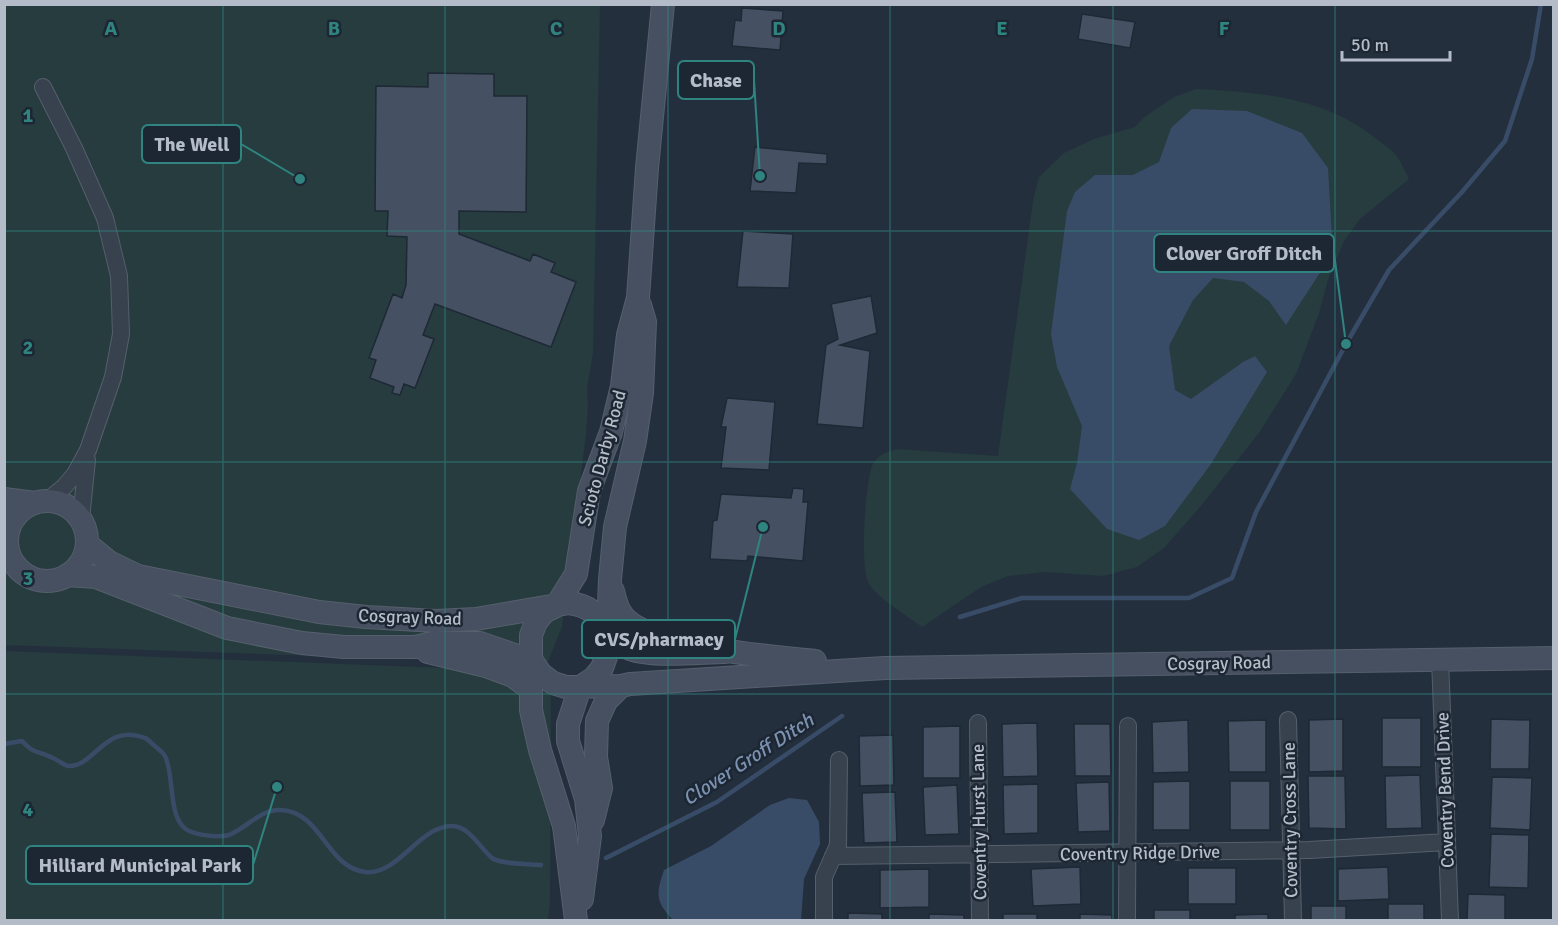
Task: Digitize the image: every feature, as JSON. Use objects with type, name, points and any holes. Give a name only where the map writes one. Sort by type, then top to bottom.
[{"type":"main road","name":"Scioto Darby Road","points":[[578,921],[564,826],[540,750],[531,710],[531,634],[536,622],[544,612],[556,606],[576,574],[589,491],[611,432],[622,386],[628,335],[638,298],[647,168],[663,4]]},
{"type":"main road","name":"Scioto Darby Road","points":[[590,836],[586,799],[568,741],[568,723],[580,687],[594,678],[603,668],[610,645],[608,632],[610,579],[615,528],[635,441],[642,393],[645,322],[638,298]]},
{"type":"main road","points":[[4,499],[61,503],[72,509],[81,519],[86,531],[87,544],[84,556],[77,567],[67,575]]},
{"type":"main road","name":"Cosgray Road","points":[[41,501],[24,508],[15,517],[6,536],[14,561],[21,571],[32,577],[43,580],[56,580],[67,575],[96,577],[227,628],[302,643],[344,648],[480,643],[532,661],[541,674],[553,683],[566,687],[621,686],[704,678],[885,668],[1554,658]]},
{"type":"main road","name":"Cosgray Road","points":[[87,544],[109,562],[138,576],[319,612],[436,621],[476,619],[506,612],[569,603],[594,611],[603,620],[608,632],[631,650],[655,653],[725,652],[885,668]]},
{"type":"main road","name":"Cosgray Road","points":[[610,579],[617,606],[624,618],[637,627],[648,633],[725,652]]},
{"type":"main road","name":"Cosgray Road","points":[[415,647],[436,656],[451,656],[502,672],[513,676],[530,688]]},
{"type":"main road","name":"Scioto Darby Road","points":[[578,921],[590,836],[601,788],[596,757],[597,721],[606,701],[621,686]]},
{"type":"street","points":[[41,501],[64,487],[75,474],[88,450],[113,376],[121,334],[119,276],[105,218],[74,148],[43,87]]},
{"type":"street","points":[[81,519],[88,450]]},
{"type":"street","name":"Coventry Bend Drive","points":[[1440,659],[1450,921]]},
{"type":"street","name":"Coventry Cross Lane","points":[[1288,720],[1293,921]]},
{"type":"street","name":"Coventry Hurst Lane","points":[[978,723],[980,921]]},
{"type":"street","points":[[1127,921],[1128,726]]},
{"type":"street","points":[[824,921],[824,877],[838,845],[839,760]]},
{"type":"street","name":"Coventry Ridge Drive","points":[[833,856],[1291,851],[1447,842]]},
{"type":"green space","points":[[5,5],[600,5],[593,353],[587,388],[586,434],[562,627],[547,664],[5,645]]},
{"type":"green space","points":[[1196,89],[1243,92],[1290,99],[1334,113],[1355,124],[1391,150],[1409,179],[1360,219],[1344,241],[1329,276],[1319,313],[1296,374],[1259,433],[1164,548],[1137,567],[1103,576],[1045,572],[1008,576],[981,587],[922,627],[884,600],[868,582],[864,559],[864,525],[869,476],[874,462],[882,455],[897,449],[998,456],[1033,201],[1039,177],[1064,153],[1094,139],[1135,127],[1143,118],[1174,97]]},
{"type":"green space","points":[[5,651],[551,672],[548,920],[5,920]]},
{"type":"water","points":[[1192,109],[1247,111],[1302,133],[1328,168],[1332,238],[1325,265],[1286,325],[1269,301],[1244,282],[1213,278],[1193,300],[1169,346],[1175,390],[1191,399],[1255,356],[1267,372],[1211,464],[1165,526],[1139,540],[1107,529],[1070,489],[1077,463],[1082,426],[1057,367],[1051,334],[1067,211],[1075,192],[1095,175],[1133,175],[1159,162],[1171,128]]},
{"type":"water","points":[[789,798],[807,800],[819,822],[820,844],[804,879],[801,920],[673,920],[663,908],[659,897],[664,870],[711,846],[770,805]]},
{"type":"building","points":[[742,8],[783,11],[780,50],[732,46],[735,20],[741,21]]},
{"type":"building","points":[[1082,14],[1135,22],[1130,48],[1078,39]]},
{"type":"building","points":[[428,73],[494,74],[494,96],[527,96],[526,212],[459,211],[459,234],[530,261],[533,254],[555,263],[551,272],[576,282],[551,347],[435,304],[423,335],[434,339],[415,388],[404,384],[400,395],[392,393],[394,387],[370,378],[376,360],[369,358],[393,294],[402,298],[406,285],[407,237],[387,236],[388,211],[375,211],[376,86],[428,87]]},
{"type":"building","points":[[755,147],[827,154],[827,164],[799,163],[796,193],[750,191]]},
{"type":"building","points":[[743,231],[793,234],[789,288],[737,287]]},
{"type":"building","points":[[871,296],[877,333],[840,345],[870,351],[863,428],[817,424],[826,345],[838,339],[831,304]]},
{"type":"building","points":[[727,398],[775,402],[769,470],[721,468],[726,427],[721,427]]},
{"type":"building","points":[[793,488],[804,489],[803,502],[808,502],[803,561],[748,556],[747,561],[710,559],[713,521],[717,520],[721,494],[791,498]]},
{"type":"building","points":[[1382,718],[1421,718],[1421,767],[1382,767]]},
{"type":"building","points":[[1343,719],[1343,771],[1309,772],[1309,720]]},
{"type":"building","points":[[1491,719],[1530,720],[1529,769],[1490,769]]},
{"type":"building","points":[[1188,720],[1189,772],[1153,773],[1152,722]]},
{"type":"building","points":[[1266,720],[1266,772],[1229,772],[1228,721]]},
{"type":"building","points":[[1037,723],[1038,776],[1003,777],[1002,724]]},
{"type":"building","points":[[1074,724],[1110,724],[1111,776],[1075,776]]},
{"type":"building","points":[[960,726],[960,778],[923,778],[923,727]]},
{"type":"building","points":[[893,735],[894,785],[860,786],[859,736]]},
{"type":"building","points":[[1420,775],[1422,828],[1386,829],[1385,776]]},
{"type":"building","points":[[1308,776],[1345,776],[1346,829],[1309,828]]},
{"type":"building","points":[[1492,777],[1532,778],[1530,830],[1490,828]]},
{"type":"building","points":[[1190,781],[1190,830],[1153,830],[1153,782]]},
{"type":"building","points":[[1230,781],[1270,781],[1270,830],[1230,830]]},
{"type":"building","points":[[1109,782],[1110,831],[1078,832],[1076,783]]},
{"type":"building","points":[[1038,784],[1038,833],[1004,834],[1003,785]]},
{"type":"building","points":[[957,785],[959,834],[925,835],[923,787]]},
{"type":"building","points":[[895,792],[897,842],[864,843],[862,793]]},
{"type":"building","points":[[1491,834],[1529,835],[1528,888],[1489,887]]},
{"type":"building","points":[[1080,867],[1081,904],[1033,906],[1031,869]]},
{"type":"building","points":[[1388,867],[1389,899],[1338,901],[1338,869]]},
{"type":"building","points":[[1188,868],[1236,868],[1236,904],[1188,904]]},
{"type":"building","points":[[929,869],[929,907],[880,908],[880,870]]},
{"type":"building","points":[[1468,894],[1505,895],[1505,920],[1467,920]]},
{"type":"building","points":[[1388,904],[1424,904],[1424,920],[1388,920]]},
{"type":"building","points":[[1311,906],[1346,906],[1346,920],[1311,920]]},
{"type":"building","points":[[1154,910],[1190,910],[1190,920],[1154,920]]},
{"type":"building","points":[[848,913],[882,914],[882,920],[848,920]]},
{"type":"building","points":[[929,914],[964,915],[964,920],[929,920]]},
{"type":"building","points":[[1003,914],[1037,914],[1037,920],[1003,920]]},
{"type":"building","points":[[1080,914],[1112,915],[1112,920],[1080,920]]},
{"type":"building","points":[[1268,914],[1268,920],[1235,920],[1235,915]]},
{"type":"waterway","name":"Clover Groff Ditch","points":[[960,617],[1022,598],[1189,598],[1232,578],[1256,512],[1346,344],[1389,270],[1462,192],[1505,141],[1532,59],[1541,4]]},
{"type":"waterway","name":"Clover Groff Ditch","points":[[606,858],[717,802],[842,716]]},
{"type":"waterway","name":"Clover Groff Ditch","points":[[4,744],[22,741],[33,750],[68,766],[77,765],[110,740],[120,736],[131,735],[145,738],[165,756],[177,818],[189,831],[209,836],[225,836],[273,810],[295,813],[315,829],[341,860],[352,868],[365,872],[387,867],[417,842],[438,829],[450,826],[456,826],[468,833],[487,854],[496,860],[541,865]]},
{"type":"place","name":"Chase","points":[[760,176]]},
{"type":"place","name":"The Well","points":[[300,179]]},
{"type":"place","name":"Clover Groff Ditch","points":[[1346,344]]},
{"type":"place","name":"CVS/pharmacy","points":[[763,527]]},
{"type":"place","name":"Hilliard Municipal Park","points":[[277,787]]}]
